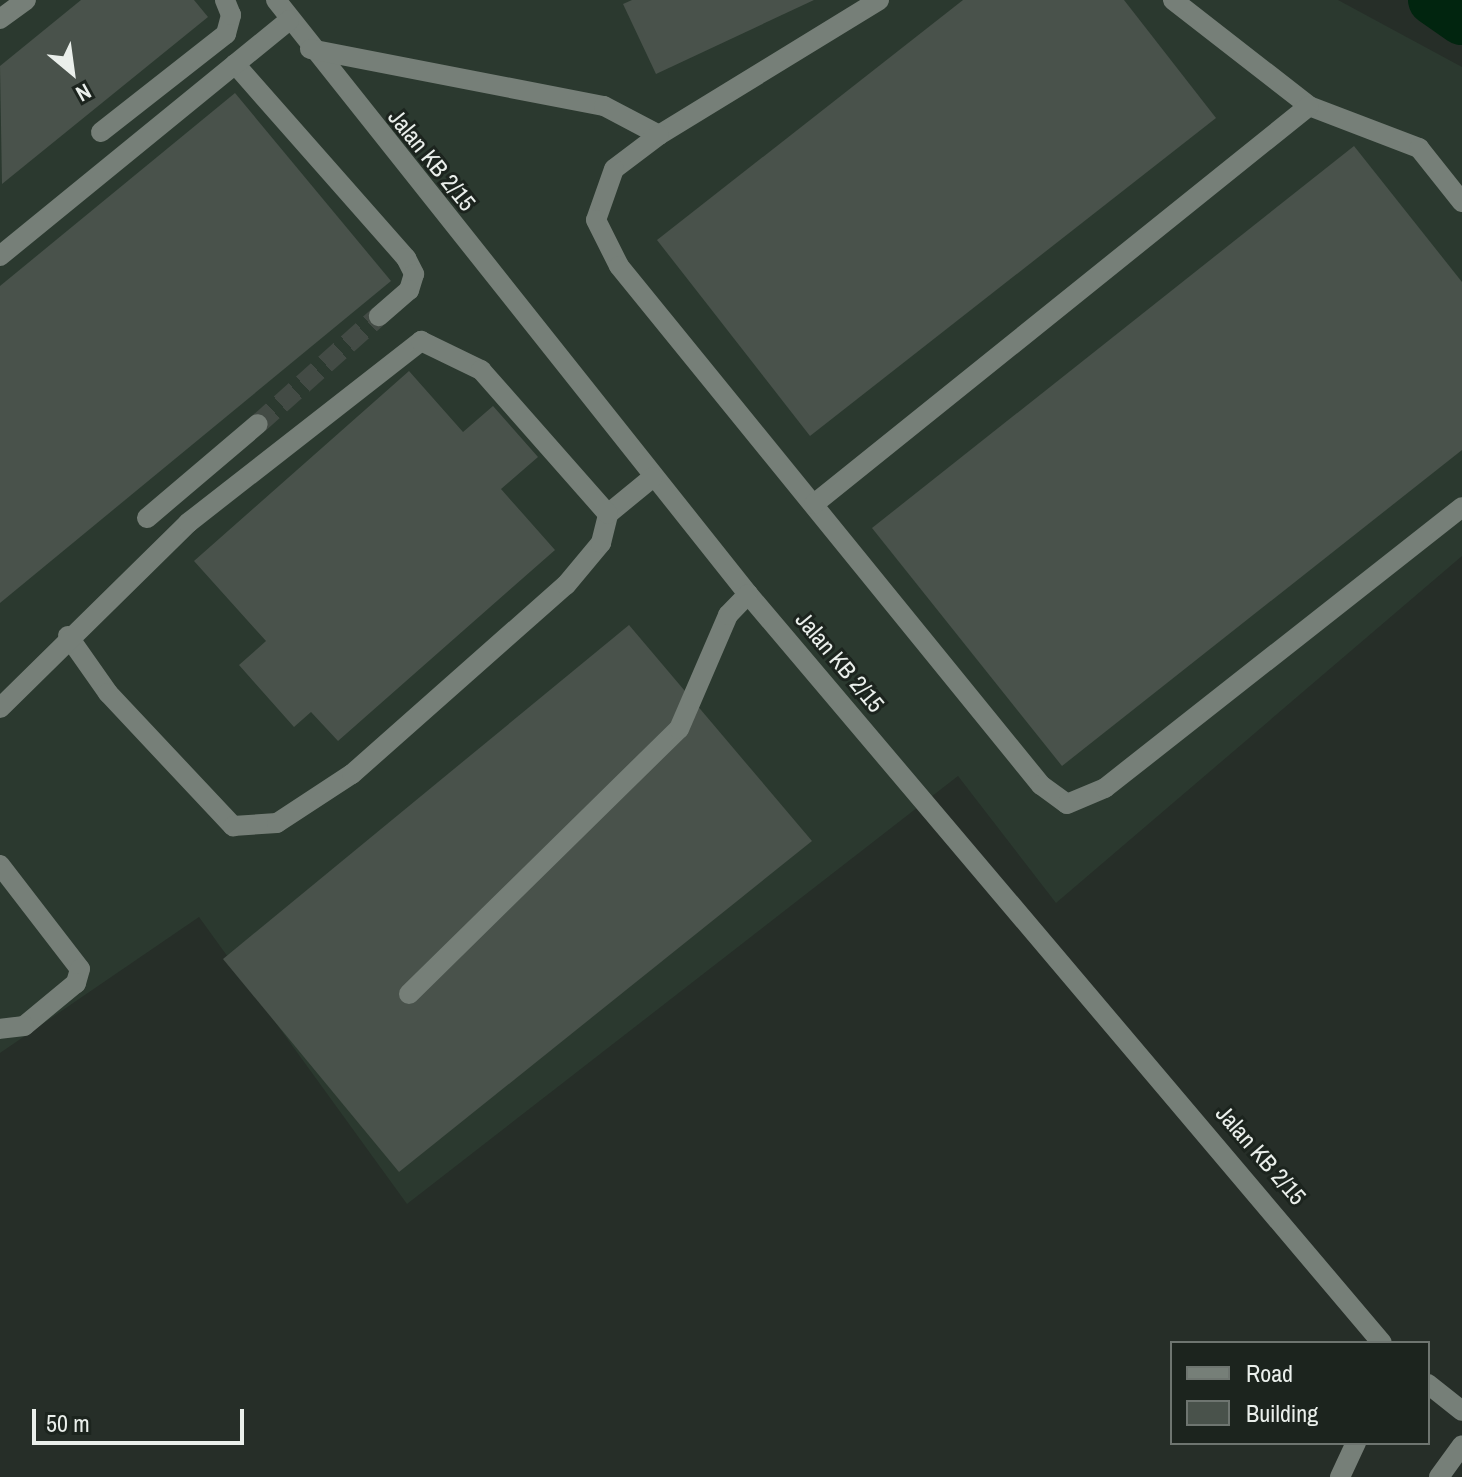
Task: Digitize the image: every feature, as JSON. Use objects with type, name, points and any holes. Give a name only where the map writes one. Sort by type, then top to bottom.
[{"type":"street","points":[[0,19],[26,0]]},
{"type":"street","points":[[101,132],[226,34],[231,15],[225,0]]},
{"type":"street","name":"Jalan KB 2/15","points":[[276,0],[310,49],[748,594],[1380,1341]]},
{"type":"street","points":[[879,0],[659,135],[614,169],[596,220],[619,266],[1041,785],[1067,804],[1105,788],[1462,507]]},
{"type":"street","points":[[1173,0],[1309,106],[1419,148],[1462,202]]},
{"type":"street","points":[[0,256],[289,20]]},
{"type":"street","points":[[310,49],[604,106],[659,135]]},
{"type":"street","points":[[235,64],[406,258],[414,274],[409,290],[379,316]]},
{"type":"street","points":[[814,504],[1309,106]]},
{"type":"street","points":[[0,708],[68,636],[188,523],[421,341],[481,370],[608,514]]},
{"type":"street","points":[[147,518],[258,424]]},
{"type":"street","points":[[68,636],[108,693],[233,826],[277,823],[352,774],[566,585],[601,543],[608,514],[653,477]]},
{"type":"street","points":[[409,994],[679,729],[728,615],[748,594]]},
{"type":"street","points":[[0,865],[80,969],[76,983],[24,1026],[0,1029]]},
{"type":"street","points":[[1430,1386],[1462,1411]]},
{"type":"street","points":[[1340,1477],[1355,1445]]},
{"type":"street","points":[[1439,1477],[1462,1445]]},
{"type":"shaded area","points":[[0,0],[1338,0],[1462,67],[1462,556],[1056,903],[958,776],[407,1204],[199,917],[0,1053]]},
{"type":"building","points":[[81,0],[194,0],[208,17],[2,184],[0,66]]},
{"type":"building","points":[[632,0],[814,0],[656,74],[623,4]]},
{"type":"building","points":[[963,0],[1124,0],[1216,118],[810,436],[657,240]]},
{"type":"building","points":[[235,93],[391,281],[0,603],[0,286]]},
{"type":"building","points":[[1354,146],[1462,282],[1462,450],[1062,766],[872,528]]},
{"type":"building","points":[[409,371],[463,432],[493,406],[538,457],[501,489],[555,550],[338,741],[311,712],[294,727],[239,665],[266,641],[194,561]]},
{"type":"building","points":[[629,625],[812,841],[399,1172],[223,959]]},
{"type":"waterway","points":[[1433,0],[1462,20]]},
{"type":"tunnel","points":[[258,424],[379,316]]}]
